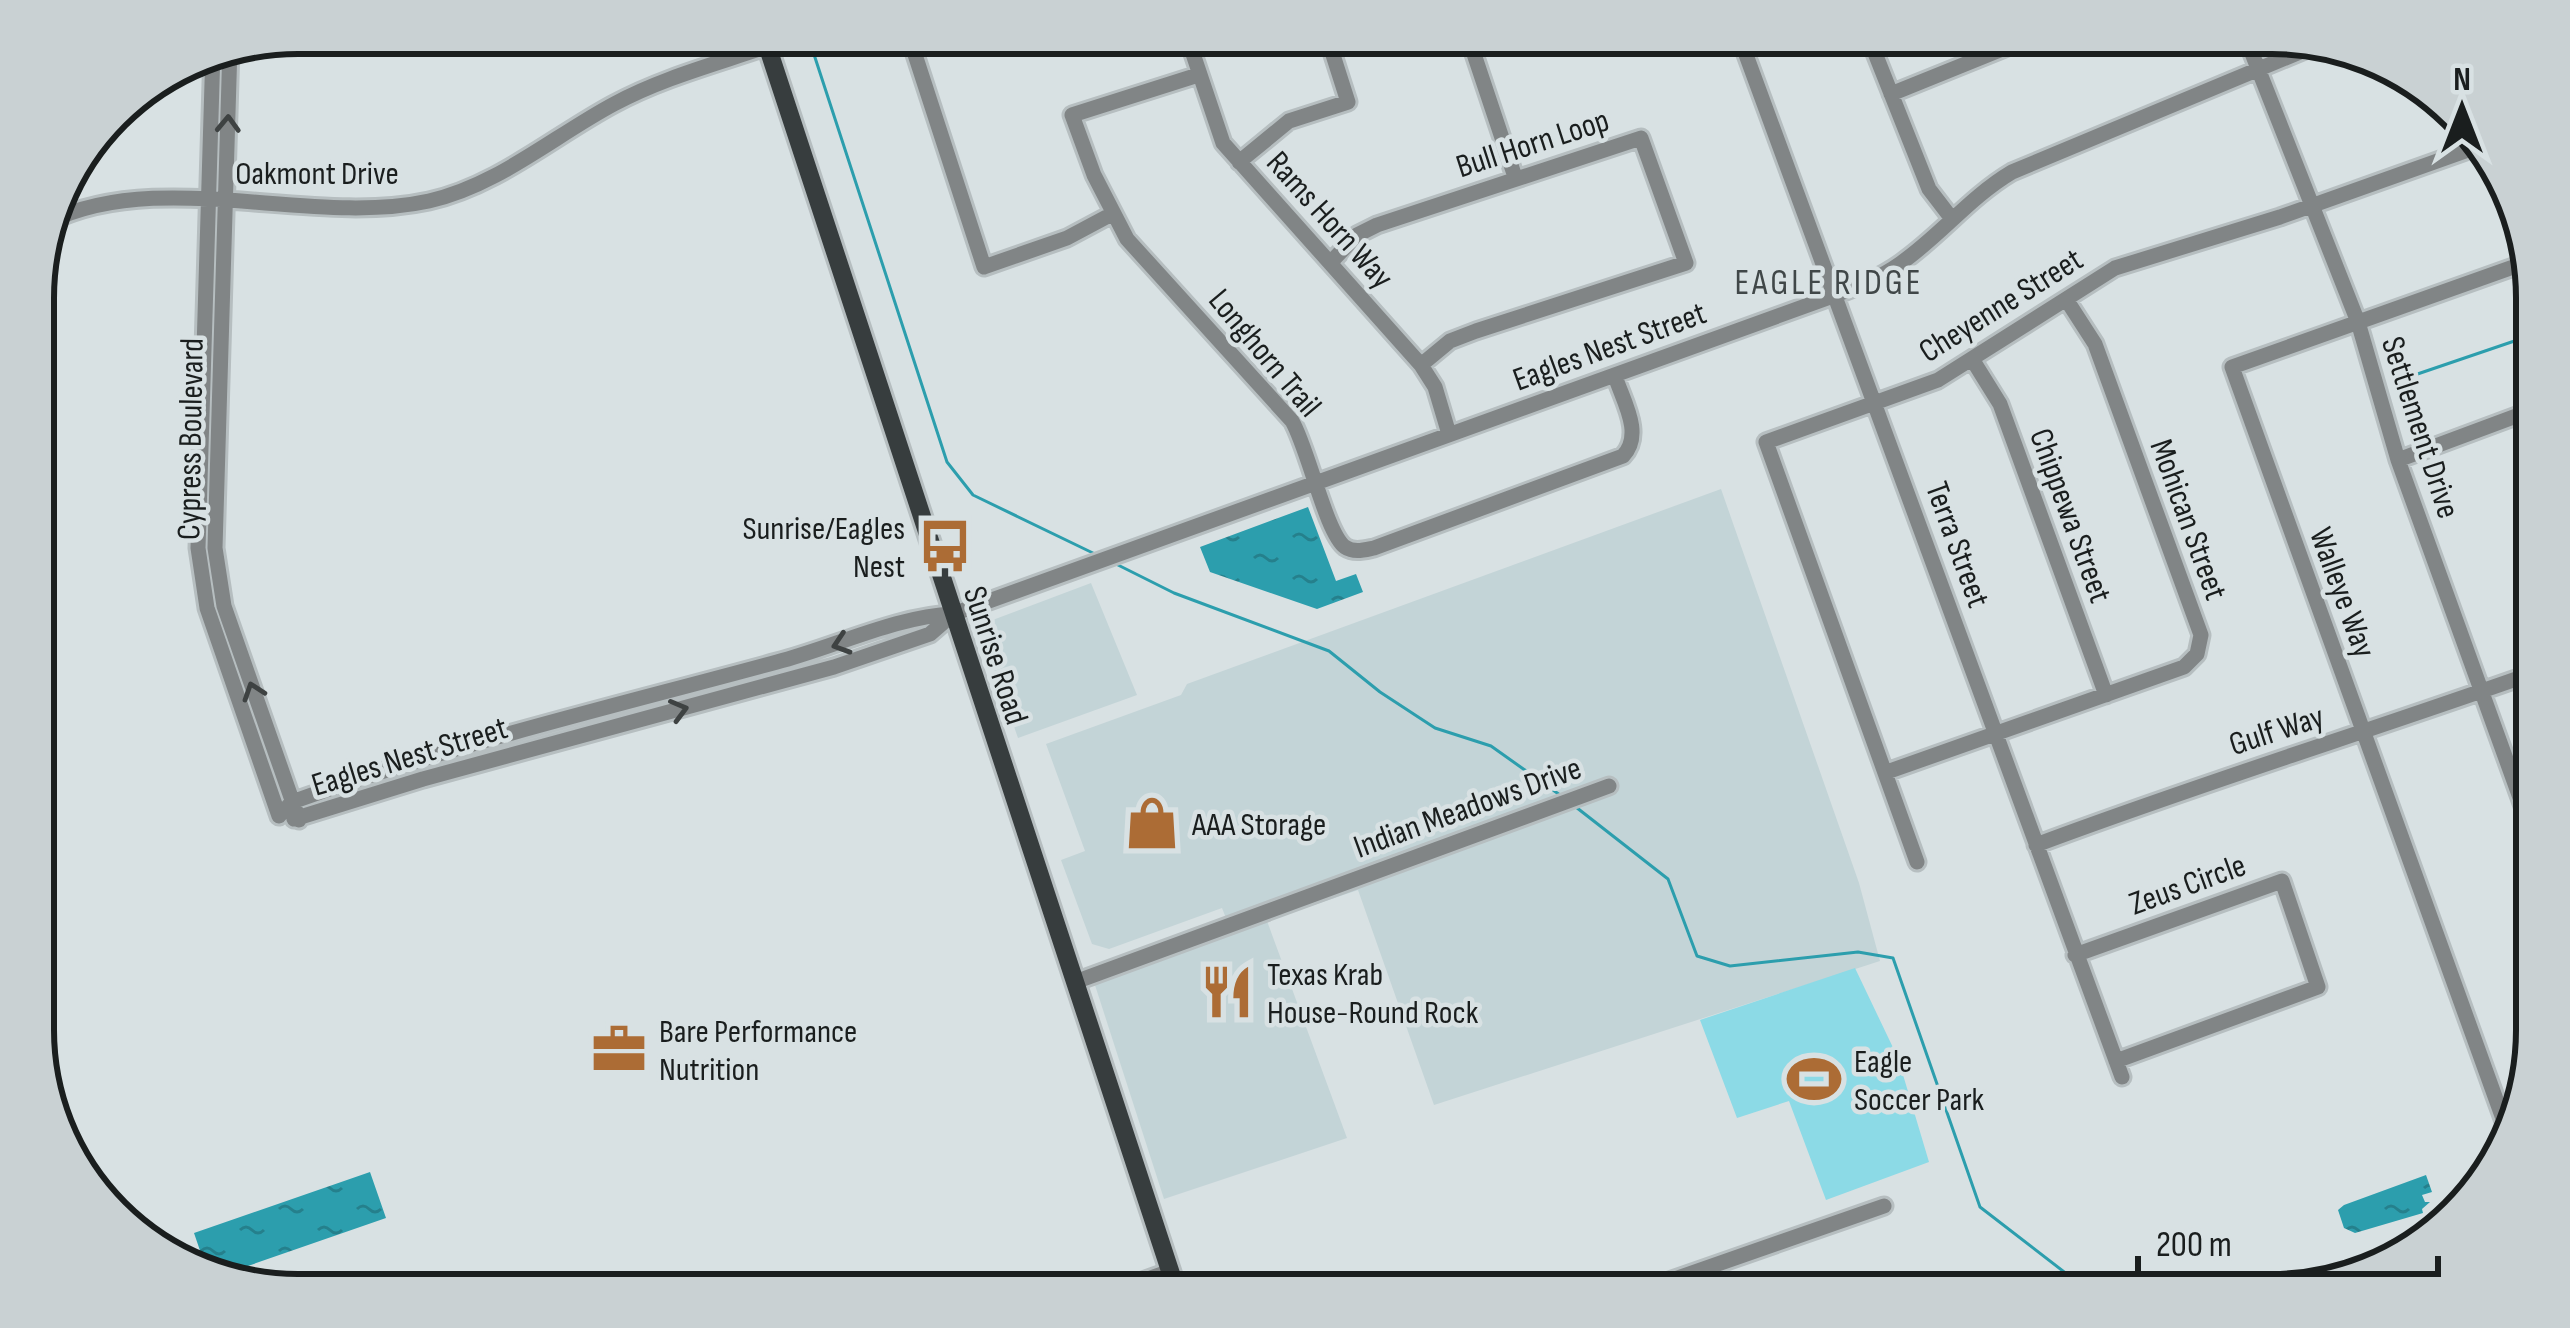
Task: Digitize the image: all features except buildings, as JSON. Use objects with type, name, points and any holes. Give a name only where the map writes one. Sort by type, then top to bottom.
[{"type":"main road","name":"Sunrise Road","points":[[770,55],[1170,1271]]},
{"type":"street","points":[[1239,162],[1289,121],[1348,102],[1333,54]]},
{"type":"street","points":[[1474,54],[1515,177]]},
{"type":"street","name":"Terra Street","points":[[1746,54],[2119,1069]]},
{"type":"street","points":[[1875,54],[1930,189],[1952,219]]},
{"type":"street","points":[[1891,94],[1990,54]]},
{"type":"street","name":"Settlement Drive","points":[[2253,54],[2358,322],[2398,460],[2516,787]]},
{"type":"street","name":"Oakmont Drive","points":[[70,213],[115,200],[397,205],[428,201],[478,184],[633,94],[729,55]]},
{"type":"street","points":[[915,55],[984,267],[1066,238],[1112,214]]},
{"type":"street","name":"Rams Horn Way","points":[[1192,55],[1223,143],[1421,364],[1435,387],[1449,434]]},
{"type":"street","name":"Eagles Nest Street","points":[[279,816],[292,802],[417,760],[829,648],[925,615],[953,614],[1832,296],[1891,270],[1992,184],[2026,166],[2295,55]]},
{"type":"street","name":"Cypress Boulevard","points":[[228,65],[198,518],[201,579],[220,649],[279,816]]},
{"type":"street","name":"Cypress Boulevard","points":[[214,70],[215,548],[224,606],[299,820]]},
{"type":"street","name":"Longhorn Trail","points":[[1198,75],[1072,115],[1127,239],[1280,406],[1302,438],[1340,542],[1353,550],[1374,548],[1623,456],[1634,440],[1615,376]]},
{"type":"street","name":"Bull Horn Loop","points":[[1330,263],[1357,235],[1377,225],[1641,138],[1686,262],[1475,331],[1450,341],[1421,364]]},
{"type":"street","name":"Cheyenne Street","points":[[1917,862],[1766,442],[1927,386],[2116,268],[2418,168]]},
{"type":"street","name":"Walleye Way","points":[[2501,1113],[2232,367],[2514,267]]},
{"type":"street","name":"Mohican Street","points":[[1887,772],[2192,662],[2201,635],[2095,344],[2066,299]]},
{"type":"street","name":"Chippewa Street","points":[[1972,359],[2000,404],[2106,695]]},
{"type":"street","points":[[2398,460],[2516,416]]},
{"type":"street","name":"Eagles Nest Street","points":[[279,816],[299,820],[423,779],[834,667],[931,634],[953,614]]},
{"type":"street","name":"Gulf Way","points":[[2036,844],[2516,679]]},
{"type":"street","name":"Indian Meadows Drive","points":[[1075,982],[1609,786]]},
{"type":"street","name":"Zeus Circle","points":[[2075,955],[2282,881],[2318,988],[2119,1069]]},
{"type":"street","points":[[1688,1273],[1884,1205]]},
{"type":"street","points":[[1163,1274],[1170,1271]]},
{"type":"shaded area","points":[[1721,489],[1859,883],[1880,961],[1434,1105],[1358,890],[1267,921],[1347,1138],[1164,1199],[1094,982],[1231,931],[1222,908],[1109,949],[1092,944],[1061,860],[1085,851],[1046,744],[1181,695],[1187,684]]},
{"type":"shaded area","points":[[1091,583],[1137,695],[1018,738],[982,635],[990,621]]},
{"type":"shaded area","name":"Eagle Soccer Park","points":[[1855,968],[1898,1058],[1929,1162],[1826,1200],[1789,1101],[1737,1118],[1700,1020]]},
{"type":"water","points":[[1308,507],[1336,581],[1356,574],[1363,592],[1317,609],[1210,572],[1200,547]]},
{"type":"water","points":[[370,1172],[386,1218],[244,1267],[201,1253],[194,1233]]},
{"type":"water","points":[[2426,1175],[2432,1192],[2422,1195],[2430,1202],[2423,1213],[2355,1233],[2344,1228],[2338,1210],[2344,1205]]},
{"type":"waterway","points":[[814,55],[947,462],[973,495],[1095,554]]},
{"type":"waterway","points":[[2394,382],[2516,340]]},
{"type":"waterway","points":[[1114,563],[1174,593],[1329,651],[1435,728],[1491,746],[1560,795]]},
{"type":"waterway","points":[[1572,804],[1668,879],[1697,956],[1730,966],[1858,952],[1893,958],[1980,1207],[2066,1273]]},
{"type":"place","name":"Sunrise/Eagles Nest","points":[[945,546]]},
{"type":"place","name":"AAA Storage","points":[[1152,823]]},
{"type":"place","name":"Texas Krab House-Round Rock","points":[[1227,992]]},
{"type":"place","name":"Bare Performance Nutrition","points":[[619,1049]]},
{"type":"place","name":"Eagle Soccer Park","points":[[1814,1079]]},
{"type":"district","name":"EAGLE RIDGE","points":[[1829,281]]}]
